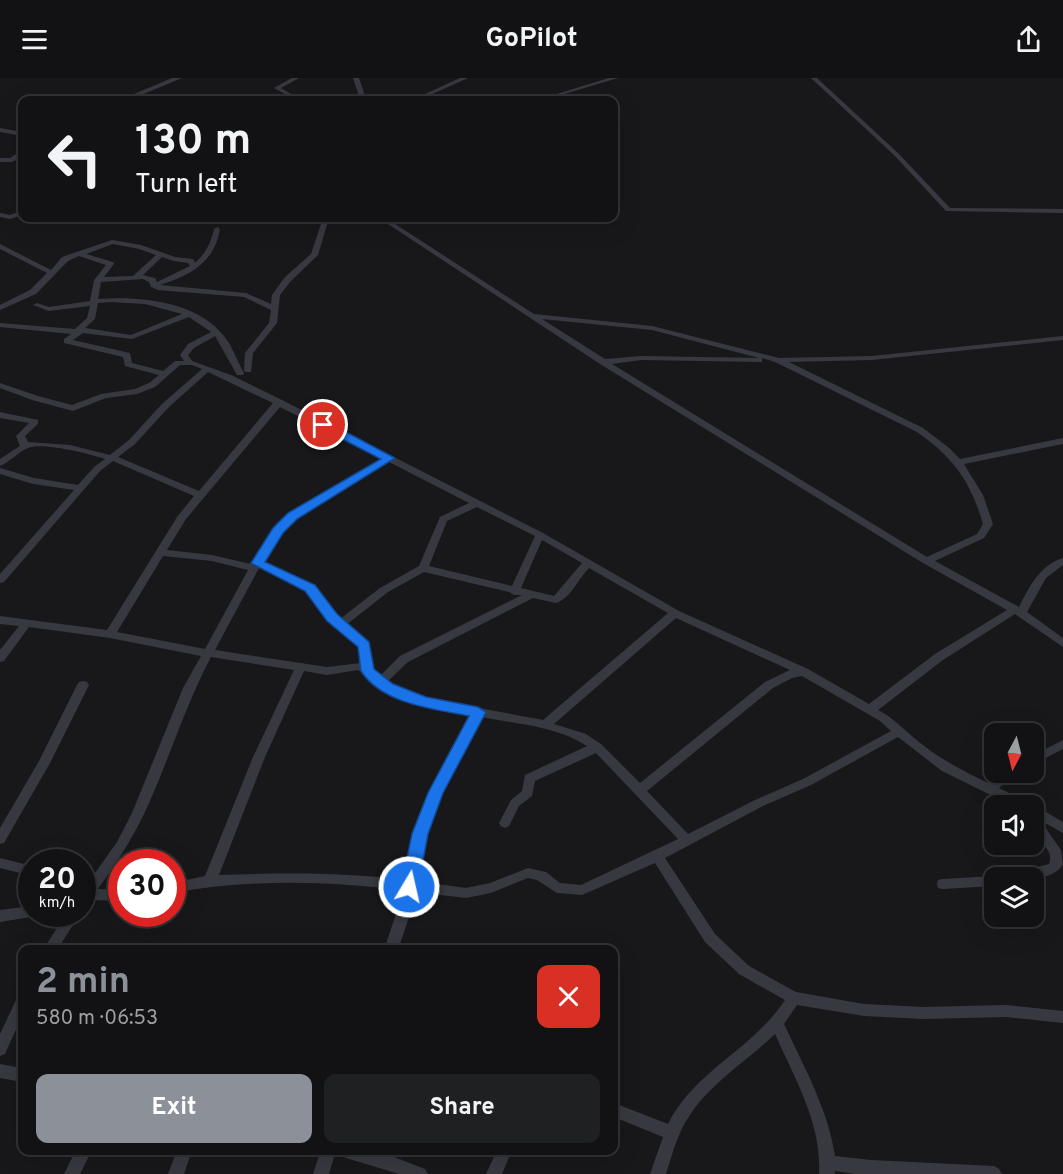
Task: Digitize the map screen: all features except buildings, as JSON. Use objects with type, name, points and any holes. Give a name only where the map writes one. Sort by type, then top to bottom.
[{"type":"street","points":[[134,96],[178,78]]},
{"type":"street","points":[[292,96],[277,88],[296,78]]},
{"type":"street","points":[[356,78],[361,93],[360,96]]},
{"type":"street","points":[[424,96],[465,78]]},
{"type":"street","points":[[554,96],[615,78]]},
{"type":"street","points":[[814,78],[896,154],[948,210],[1063,211]]},
{"type":"street","points":[[0,130],[18,133]]},
{"type":"street","points":[[0,160],[12,160],[18,156]]},
{"type":"street","points":[[0,215],[10,217],[18,214]]},
{"type":"street","points":[[37,305],[46,309],[94,302],[169,305],[217,332],[244,371],[249,353],[273,323],[275,315],[273,308],[278,292],[314,255],[325,222]]},
{"type":"street","points":[[388,222],[603,362],[801,481],[927,561],[1017,611],[1063,643]]},
{"type":"street","points":[[154,285],[170,280],[194,267],[208,254],[217,229]]},
{"type":"street","points":[[0,308],[33,292],[65,259],[115,242],[190,261],[194,267]]},
{"type":"street","points":[[0,246],[50,272]]},
{"type":"street","points":[[80,254],[110,263],[98,280],[90,318],[80,331],[67,341],[117,350],[128,354],[128,364],[164,374]]},
{"type":"street","points":[[136,277],[161,254]]},
{"type":"street","points":[[98,280],[136,277],[152,280],[154,285],[168,290],[194,289],[246,295],[273,308]]},
{"type":"street","points":[[168,290],[176,282],[170,280]]},
{"type":"street","points":[[0,325],[134,336],[188,314]]},
{"type":"street","points":[[531,316],[643,327],[778,360],[938,441],[960,462],[981,502],[988,524],[981,536],[927,561]]},
{"type":"street","points":[[189,362],[184,355],[187,349],[217,332]]},
{"type":"street","points":[[603,362],[641,358],[778,360],[872,358],[1063,338]]},
{"type":"street","points":[[0,385],[69,408],[110,394],[137,391],[152,385],[178,363],[189,362],[207,369],[279,402],[477,503],[675,613],[804,672],[870,710],[946,768],[1005,795]]},
{"type":"street","points":[[0,580],[80,488],[111,458],[132,442],[165,406],[207,369]]},
{"type":"street","points":[[110,634],[198,495],[279,402]]},
{"type":"street","points":[[0,415],[35,422],[20,436],[25,445]]},
{"type":"street","points":[[960,462],[1063,441]]},
{"type":"street","points":[[0,463],[25,445],[63,447],[111,458],[198,495]]},
{"type":"street","points":[[96,880],[121,846],[138,813],[178,713],[207,653],[278,530],[293,516],[389,458]]},
{"type":"street","points":[[0,471],[33,481],[80,488]]},
{"type":"street","points":[[339,625],[384,590],[423,568],[443,519],[477,503]]},
{"type":"street","points":[[514,592],[540,536]]},
{"type":"street","points":[[160,552],[256,566],[310,588],[339,625],[364,645],[368,671]]},
{"type":"street","points":[[870,710],[939,657],[1017,611],[1054,565],[1063,561]]},
{"type":"street","points":[[423,568],[514,592],[561,598],[576,574],[588,563]]},
{"type":"street","points":[[381,681],[405,660],[531,595]]},
{"type":"street","points":[[545,725],[675,613]]},
{"type":"street","points":[[0,620],[110,634],[207,653],[332,671],[360,666],[401,694],[424,702],[545,725],[582,737],[597,747],[685,839]]},
{"type":"street","points":[[0,658],[27,623]]},
{"type":"street","points":[[210,881],[260,757],[301,667]]},
{"type":"street","points":[[640,790],[769,685],[790,674],[804,672]]},
{"type":"street","points":[[0,839],[44,763],[83,685]]},
{"type":"street","points":[[393,945],[420,834],[435,793],[478,712]]},
{"type":"street","points":[[186,885],[210,881],[320,879],[369,881],[472,892],[491,888],[528,873],[541,876],[557,888],[574,891],[591,886],[657,856],[685,839],[807,782],[898,732]]},
{"type":"street","points":[[1044,754],[1063,744]]},
{"type":"street","points":[[505,823],[515,803],[528,793],[529,778],[597,747]]},
{"type":"street","points":[[991,787],[997,783]]},
{"type":"street","points":[[1044,816],[1063,828]]},
{"type":"street","points":[[1044,835],[1057,854],[1057,865],[1044,869]]},
{"type":"street","points":[[657,856],[710,938],[744,970],[794,998],[864,1010],[924,1013],[1006,1011],[1063,1017]]},
{"type":"street","points":[[0,863],[18,868]]},
{"type":"street","points":[[943,884],[984,882]]},
{"type":"street","points":[[0,916],[18,914]]},
{"type":"street","points":[[52,945],[64,927]]},
{"type":"street","points":[[658,1174],[671,1133],[686,1107],[700,1091],[777,1023],[794,998]]},
{"type":"street","points":[[0,1049],[18,1011]]},
{"type":"street","points":[[777,1023],[826,1138],[828,1168],[994,1174]]},
{"type":"street","points":[[0,1071],[18,1075]]},
{"type":"street","points":[[618,1112],[671,1133]]},
{"type":"street","points":[[72,1174],[82,1155]]},
{"type":"street","points":[[176,1174],[183,1155]]},
{"type":"street","points":[[321,1174],[327,1155]]},
{"type":"street","points":[[367,1155],[420,1174]]},
{"type":"street","points":[[494,1174],[503,1155]]},
{"type":"route","points":[[323,425],[389,458],[369,473],[293,516],[278,530],[257,563],[301,581],[310,588],[326,606],[332,618],[364,645],[368,671],[388,688],[424,702],[478,712],[435,793],[420,834],[409,887]]}]
